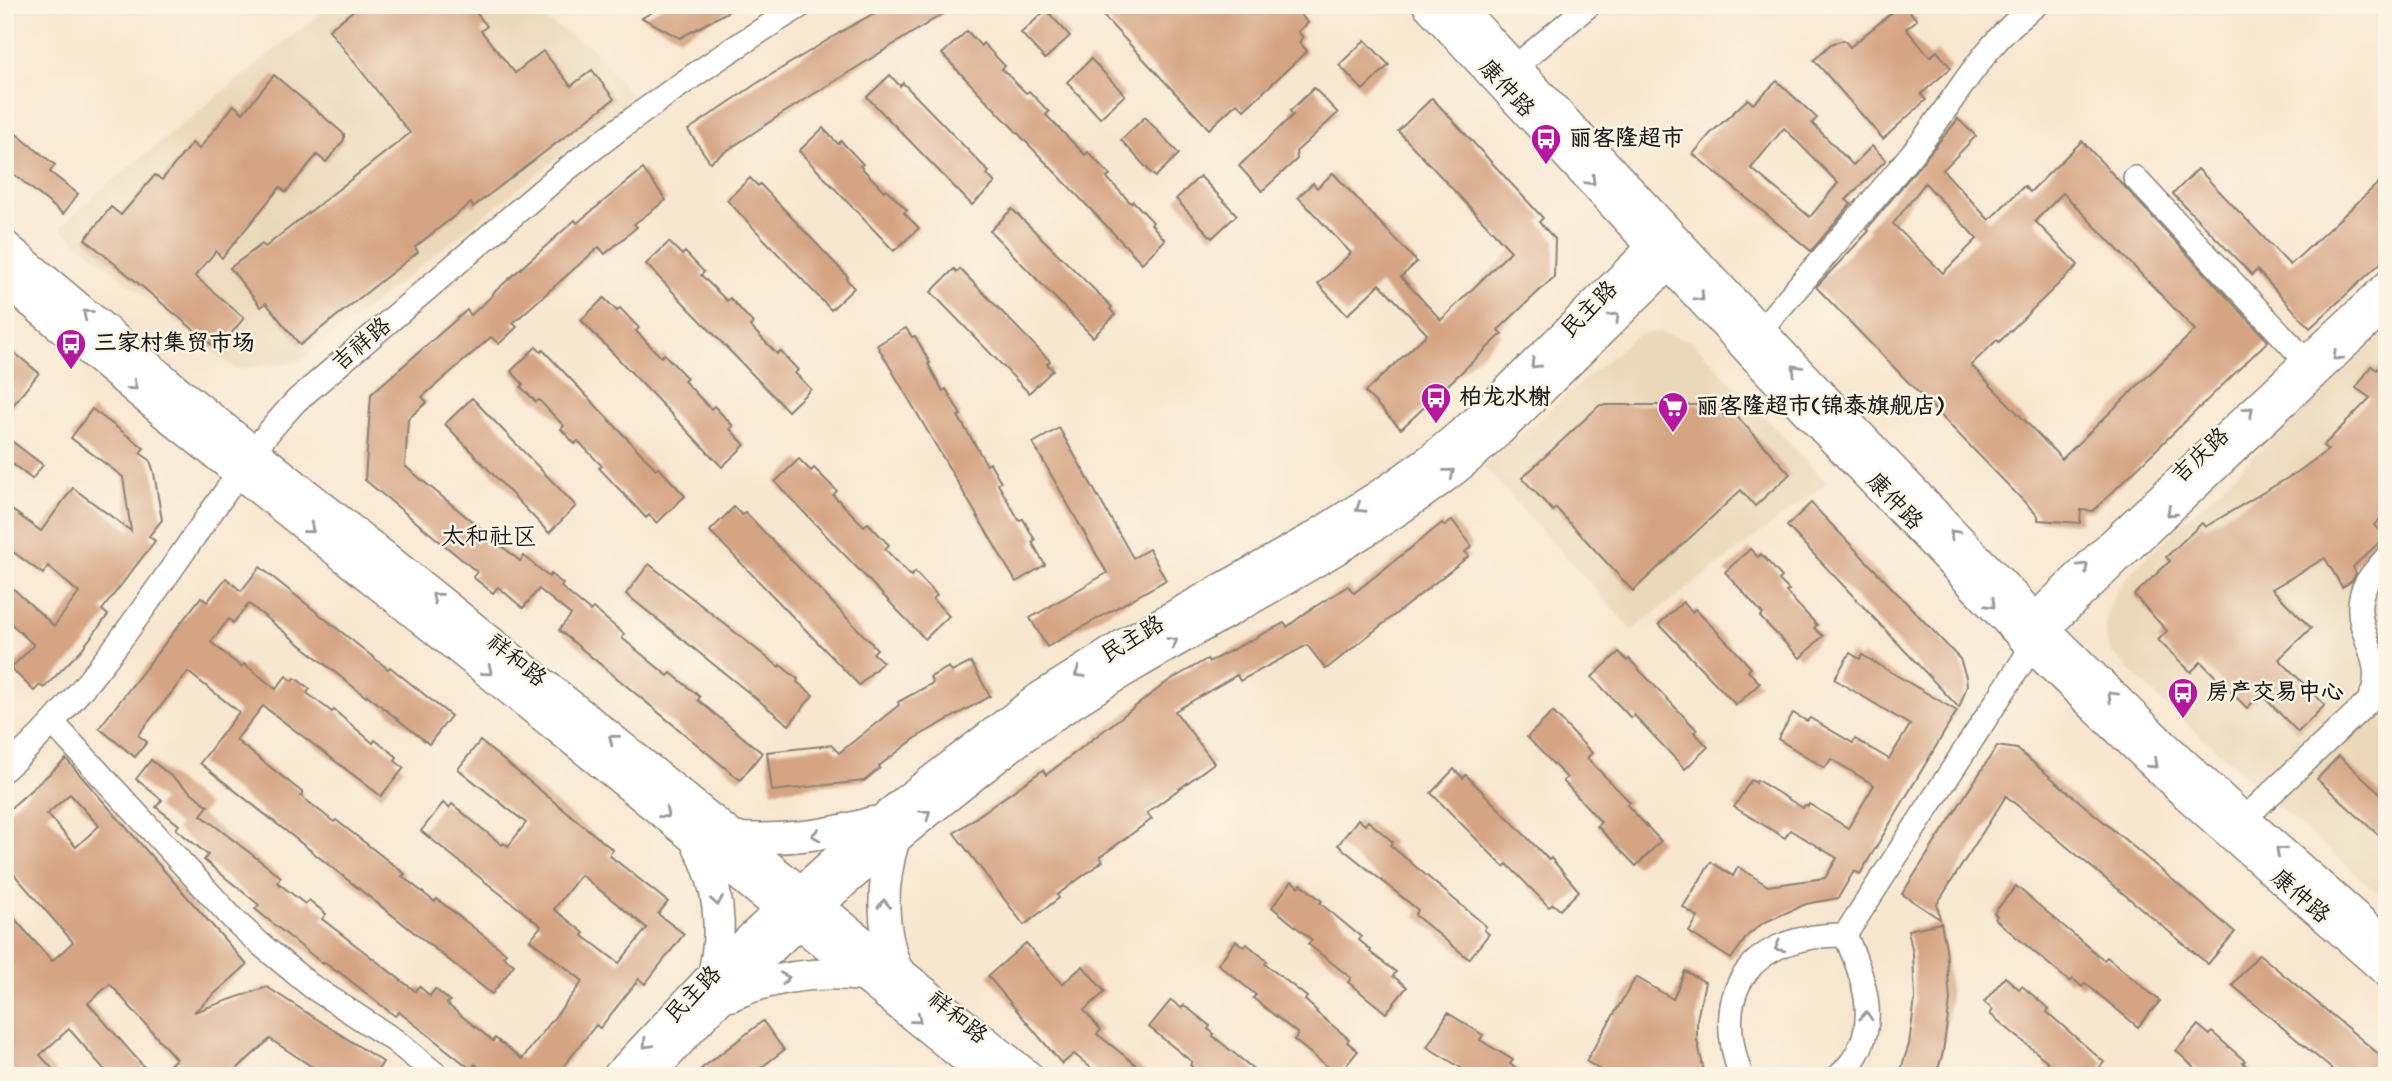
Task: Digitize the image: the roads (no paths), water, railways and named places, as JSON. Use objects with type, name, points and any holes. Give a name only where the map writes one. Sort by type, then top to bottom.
[{"type":"main road","name":"康仲路","points":[[1428,5],[1668,248],[1760,331],[2032,634],[2153,735],[2387,944]]},
{"type":"main road","name":"康仲路","points":[[1457,5],[1515,67],[1768,371],[2032,634],[2182,792],[2387,972]]},
{"type":"main road","name":"祥和路","points":[[5,246],[246,461],[694,837],[897,970],[1028,1076]]},
{"type":"main road","name":"民主路","points":[[618,1076],[717,987],[800,907],[1038,698],[1131,640],[1314,537],[1431,459],[1668,248]]},
{"type":"main road","name":"祥和路","points":[[5,280],[246,461],[735,838],[864,976],[987,1076]]},
{"type":"main road","points":[[735,838],[762,839],[889,829],[883,903],[887,937],[897,970]]},
{"type":"main road","points":[[694,837],[717,893],[720,934],[717,987],[740,991],[781,979],[823,974],[864,976]]},
{"type":"main road","name":"民主路","points":[[649,1076],[717,987]]},
{"type":"street","name":"吉祥路","points":[[5,769],[53,723],[88,683],[246,461],[296,401],[567,169],[702,68],[802,5]]},
{"type":"street","points":[[1515,67],[1589,5]]},
{"type":"street","points":[[1760,331],[1924,138],[1994,42],[2036,5]]},
{"type":"street","points":[[2135,178],[2304,359]]},
{"type":"street","name":"吉庆路","points":[[1844,935],[2032,634],[2104,547],[2387,282]]},
{"type":"street","name":"吉庆路","points":[[2032,634],[2127,552],[2387,309]]},
{"type":"street","points":[[2244,819],[2368,702],[2378,688],[2381,679],[2375,648],[2361,615],[2360,604],[2365,586],[2387,557]]},
{"type":"street","points":[[53,723],[258,943],[311,986],[394,1040],[428,1073]]},
{"type":"street","points":[[1741,1076],[1733,1050],[1731,1021],[1737,982],[1766,954],[1791,941],[1818,935],[1844,935],[1862,975],[1867,1007],[1864,1039],[1859,1053],[1839,1076]]},
{"type":"place","name":"丽客隆超市","points":[[1546,166]]},
{"type":"place","name":"三家村集贸市场","points":[[71,371]]},
{"type":"place","name":"柏龙水榭","points":[[1436,425]]},
{"type":"place","name":"丽客隆超市(锦泰旗舰店)","points":[[1673,434]]},
{"type":"place","name":"房产交易中心","points":[[2183,720]]},
{"type":"district","name":"太和社区","points":[[489,537]]}]
